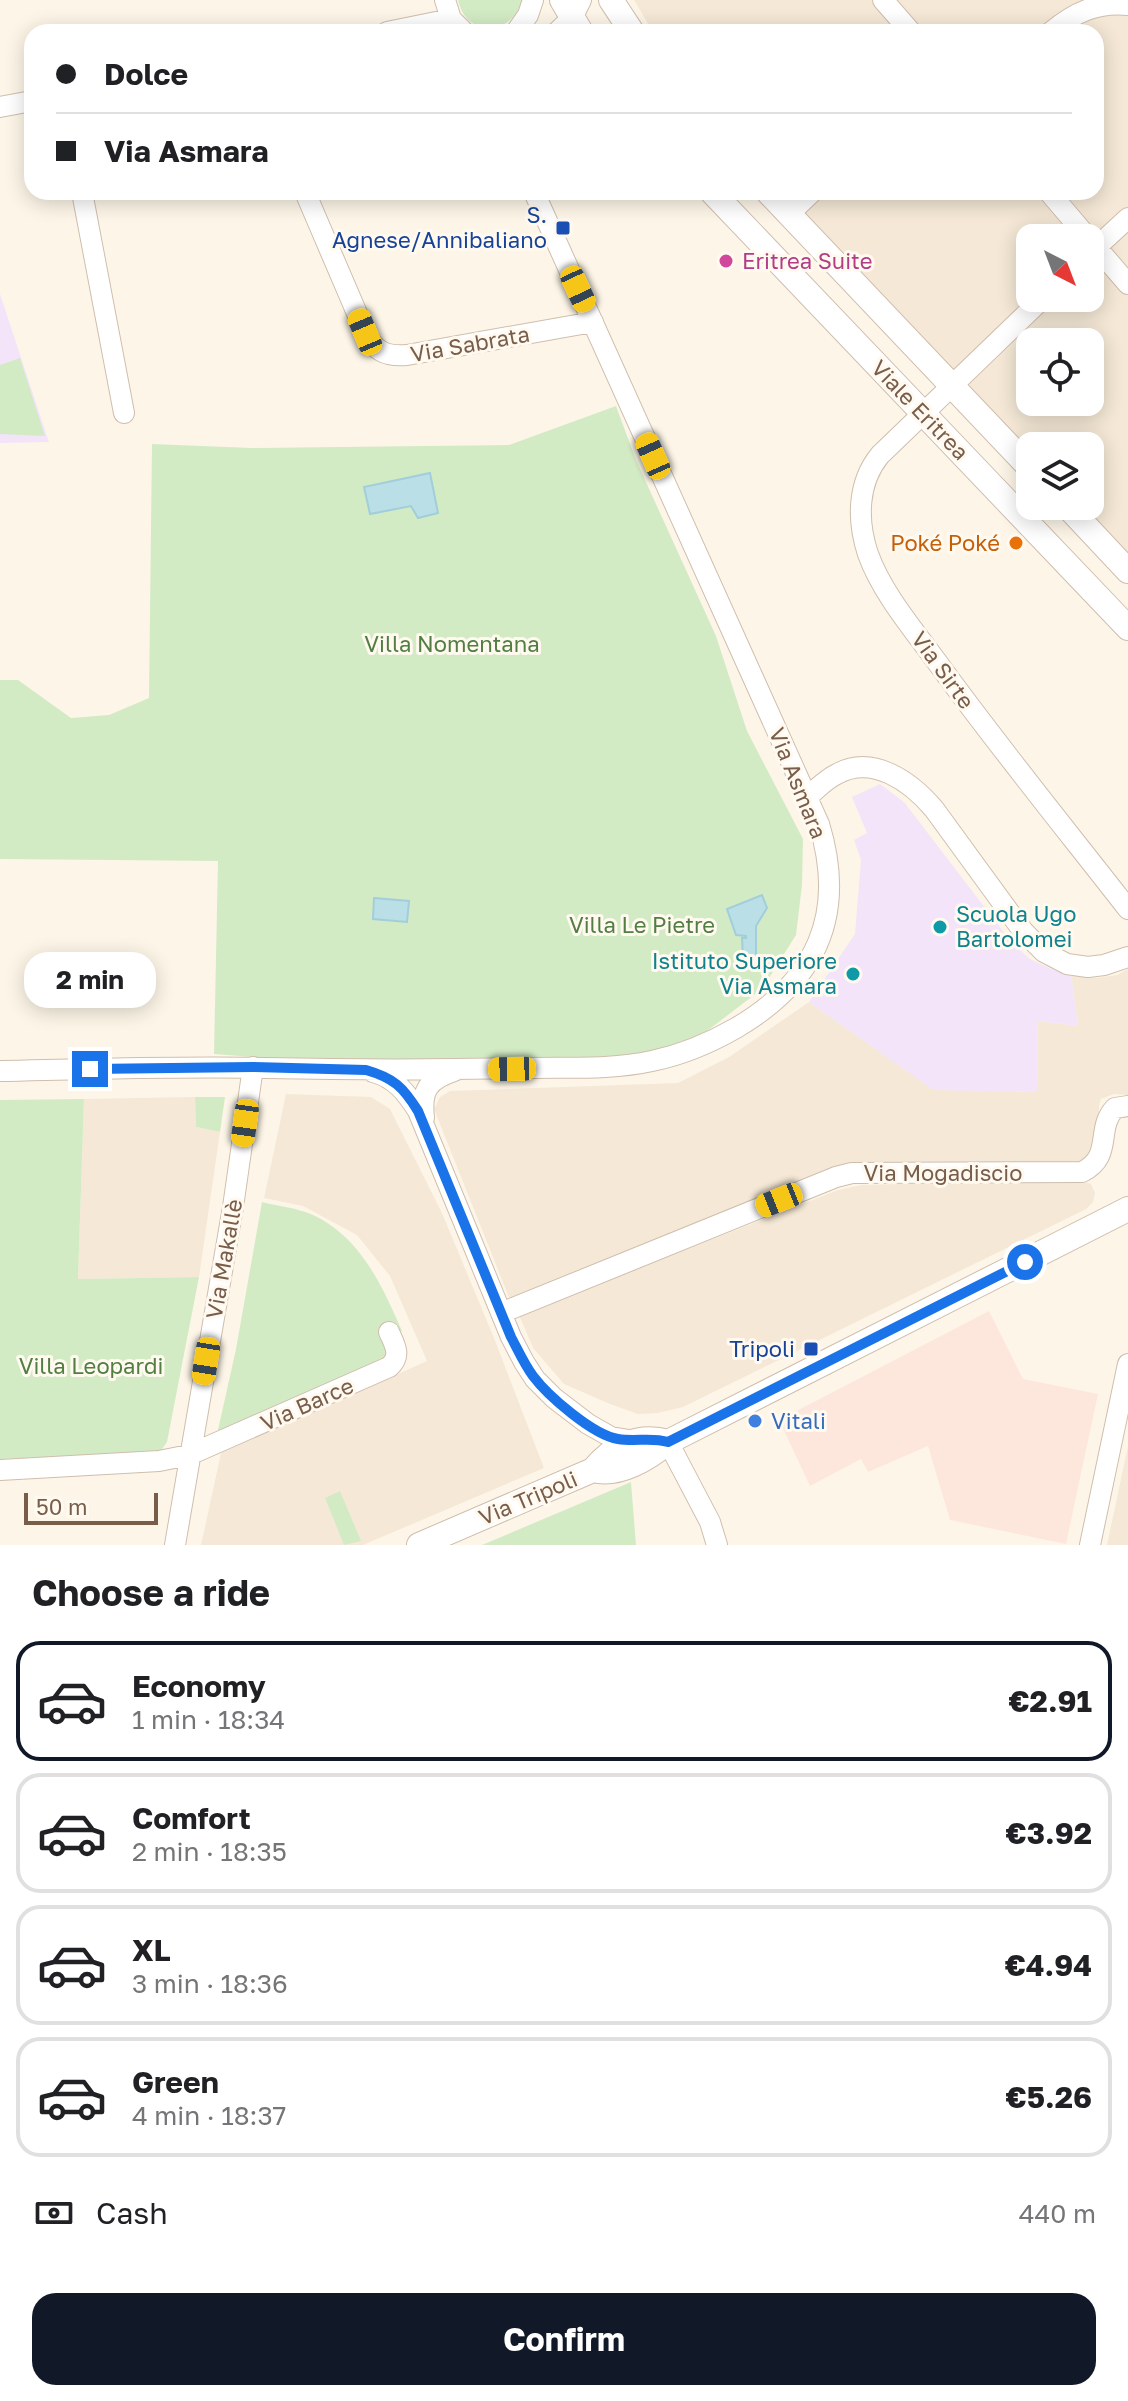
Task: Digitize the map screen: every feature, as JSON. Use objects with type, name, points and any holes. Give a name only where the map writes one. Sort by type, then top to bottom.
[{"type":"street","points":[[522,24],[533,0]]},
{"type":"street","points":[[611,0],[627,24]]},
{"type":"street","points":[[883,0],[904,24]]},
{"type":"street","points":[[1061,24],[1089,8],[1106,4],[1128,5]]},
{"type":"street","points":[[0,107],[24,102]]},
{"type":"street","points":[[84,200],[124,413]]},
{"type":"street","name":"Via Sabrata","points":[[308,200],[371,344],[386,354],[407,355],[593,322]]},
{"type":"street","name":"Via Asmara","points":[[0,1071],[253,1067],[458,1070],[620,1066],[652,1062],[722,1036],[774,1002],[804,970],[820,939],[829,889],[819,824],[538,200]]},
{"type":"street","name":"Viale Eritrea","points":[[720,200],[1128,628]]},
{"type":"street","name":"Viale Eritrea","points":[[776,200],[1016,453]]},
{"type":"street","points":[[789,214],[804,200]]},
{"type":"street","points":[[1055,200],[1074,224]]},
{"type":"street","points":[[1104,236],[1128,218]]},
{"type":"street","points":[[1104,259],[1128,284]]},
{"type":"street","name":"Via Sirte","points":[[1029,312],[875,461],[862,495],[861,522],[872,565],[908,622],[973,712],[1128,909]]},
{"type":"street","points":[[1080,520],[1128,571]]},
{"type":"street","points":[[807,797],[833,776],[853,768],[870,768],[901,778],[934,809],[1023,931],[1044,952],[1067,964],[1088,967],[1128,957]]},
{"type":"street","name":"Via Makallè","points":[[175,1545],[233,1207],[253,1067]]},
{"type":"street","points":[[366,1070],[389,1077],[418,1111],[511,1337],[535,1379],[588,1424],[611,1437],[635,1441]]},
{"type":"street","points":[[425,1126],[422,1105],[426,1089],[439,1077],[458,1070]]},
{"type":"street","name":"Via Mogadiscio","points":[[501,1313],[852,1173],[1082,1172],[1098,1159],[1102,1151],[1107,1116],[1115,1108],[1128,1106]]},
{"type":"street","name":"Via Tripoli","points":[[593,1470],[604,1472],[635,1463],[668,1442],[1128,1209]]},
{"type":"street","name":"Via Barce","points":[[0,1470],[159,1461],[189,1455],[389,1367],[397,1357],[397,1349],[389,1332]]},
{"type":"street","points":[[1090,1545],[1128,1364]]},
{"type":"street","points":[[588,1424],[597,1444],[593,1470]]},
{"type":"street","name":"Via Tripoli","points":[[419,1545],[593,1470],[616,1448],[651,1439],[668,1442]]},
{"type":"street","points":[[668,1442],[710,1522],[717,1545]]},
{"type":"shaded area","points":[[634,0],[1128,0],[1128,556],[1093,520],[1104,520],[1104,432],[1016,432],[1016,439],[789,200],[1104,200],[1104,24],[648,24]]},
{"type":"shaded area","points":[[0,294],[49,442],[0,443]]},
{"type":"shaded area","points":[[880,784],[904,802],[1012,943],[1030,959],[1071,974],[1078,1026],[1038,1021],[1037,1092],[933,1090],[809,1002],[855,934],[861,860],[854,840],[867,833],[852,797]]},
{"type":"shaded area","points":[[1128,969],[1128,1095],[1114,1094],[1101,1099],[1100,1142],[1077,1163],[855,1166],[510,1300],[434,1109],[440,1097],[450,1091],[678,1083],[729,1057],[809,1002],[933,1089],[1037,1092],[1038,1021],[1078,1026],[1071,974],[1096,978],[1117,975]]},
{"type":"shaded area","points":[[286,1094],[371,1097],[390,1109],[442,1213],[544,1468],[363,1545],[201,1545],[221,1453],[427,1361],[390,1276],[357,1235],[303,1206],[264,1198]]},
{"type":"shaded area","points":[[195,1097],[196,1127],[220,1132],[199,1277],[78,1279],[84,1099]]},
{"type":"shaded area","points":[[1077,1180],[1091,1184],[1095,1193],[1093,1202],[1086,1209],[683,1407],[638,1414],[564,1384],[533,1348],[519,1315],[838,1190],[862,1185]]},
{"type":"shaded area","points":[[989,1311],[1023,1379],[1098,1394],[1066,1544],[950,1520],[928,1446],[868,1472],[861,1459],[810,1486],[779,1420]]},
{"type":"shaded area","points":[[1128,1446],[1128,1545],[1107,1545]]},
{"type":"green space","points":[[458,0],[523,0],[517,12],[504,24],[474,24],[463,13]]},
{"type":"green space","points":[[20,358],[45,436],[0,434],[0,365]]},
{"type":"green space","name":"Villa Nomentana","points":[[616,406],[636,460],[716,636],[747,731],[803,839],[796,935],[762,989],[707,1031],[643,1060],[342,1064],[214,1054],[218,861],[0,859],[0,680],[18,680],[71,718],[109,715],[149,698],[152,444],[252,448],[509,445]]},
{"type":"green space","points":[[195,1097],[225,1097],[220,1132],[196,1127]]},
{"type":"green space","name":"Villa Leopardi","points":[[84,1099],[78,1279],[199,1277],[167,1442],[160,1452],[0,1459],[0,1100]]},
{"type":"green space","points":[[262,1202],[311,1214],[343,1235],[377,1280],[402,1331],[384,1338],[386,1355],[379,1362],[221,1437],[218,1430]]},
{"type":"green space","points":[[631,1482],[636,1545],[482,1545]]},
{"type":"green space","points":[[340,1491],[361,1541],[344,1545],[325,1498]]},
{"type":"water","points":[[430,473],[438,513],[418,518],[411,506],[370,514],[364,487]]},
{"type":"water","points":[[762,895],[767,908],[756,926],[756,956],[743,957],[742,938],[746,936],[736,935],[727,909]]},
{"type":"water","points":[[374,898],[409,901],[407,922],[373,919]]},
{"type":"place","name":"S. Agnese/Annibaliano","points":[[563,228]]},
{"type":"place","name":"Eritrea Suite","points":[[726,261]]},
{"type":"place","name":"Poké Poké","points":[[1016,543]]},
{"type":"place","name":"Scuola Ugo Bartolomei","points":[[940,927]]},
{"type":"place","name":"Istituto Superiore Via Asmara","points":[[853,974]]},
{"type":"place","name":"Tripoli","points":[[811,1349]]},
{"type":"place","name":"Vitali","points":[[755,1421]]},
{"type":"route","points":[[90,1069],[253,1067],[366,1070],[383,1074],[394,1081],[418,1111],[524,1362],[535,1379],[554,1398],[602,1433],[619,1439],[668,1442],[687,1434],[1025,1262]]},
{"type":"park label","name":"Villa Le Pietre","points":[[642,925]]}]
